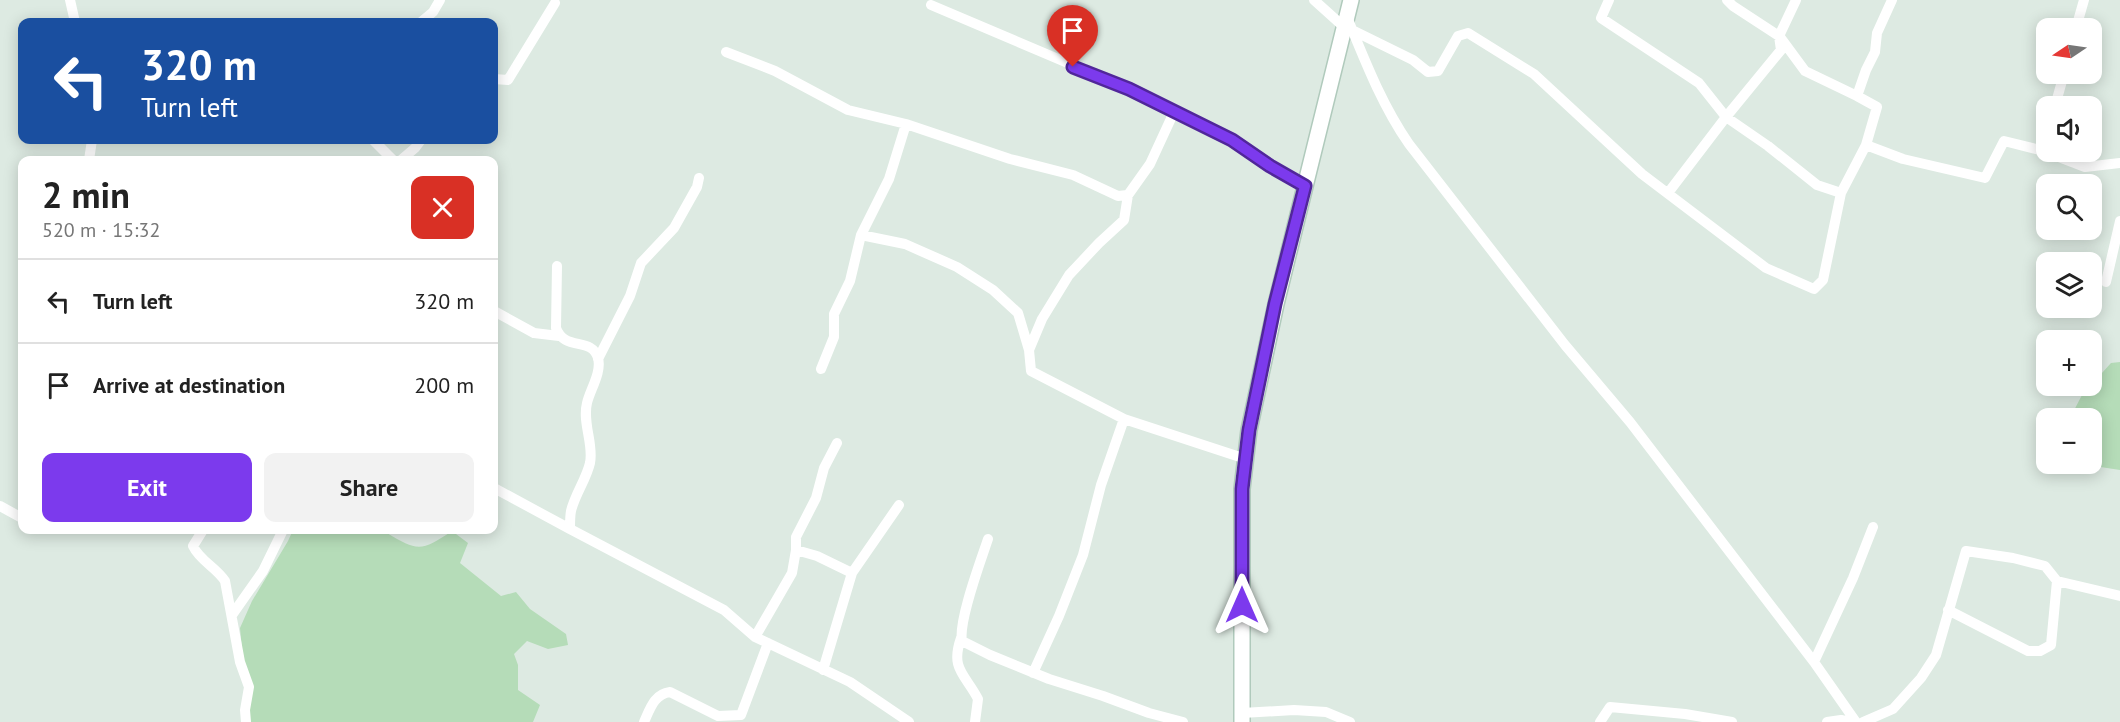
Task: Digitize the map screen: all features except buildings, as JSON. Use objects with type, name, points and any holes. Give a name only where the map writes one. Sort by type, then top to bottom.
[{"type":"main road","points":[[1242,717],[1242,489],[1246,459],[1260,373],[1305,186],[1348,25],[1351,0]]},
{"type":"street","points":[[69,0],[74,18]]},
{"type":"street","points":[[426,18],[441,0]]},
{"type":"street","points":[[1314,0],[1348,25],[1413,60],[1428,72],[1438,71],[1458,36],[1468,33],[1534,74],[1642,174],[1766,268],[1814,289],[1823,280],[1841,193],[1866,145],[1877,107],[1804,71],[1779,36],[1727,0]]},
{"type":"street","points":[[1609,0],[1601,18],[1699,83],[1726,117],[1768,146],[1817,185],[1841,193]]},
{"type":"street","points":[[1668,194],[1726,117],[1781,50],[1779,36],[1796,0]]},
{"type":"street","points":[[1857,96],[1875,52],[1877,33],[1892,0]]},
{"type":"street","points":[[2079,18],[2084,0]]},
{"type":"street","points":[[498,79],[508,80],[555,3]]},
{"type":"street","points":[[931,5],[1129,89],[1232,140],[1305,186]]},
{"type":"street","points":[[1348,25],[1377,90],[1392,119],[1409,144],[1565,345],[1630,422],[1814,662],[1856,722]]},
{"type":"street","points":[[726,52],[775,71],[848,110],[906,124],[1010,159],[1073,175],[1118,196],[1128,195]]},
{"type":"street","points":[[1029,350],[1042,319],[1069,275],[1124,220],[1128,195],[1150,164],[1173,112]]},
{"type":"street","points":[[821,369],[834,337],[834,314],[850,280],[861,235],[890,179],[906,124]]},
{"type":"street","points":[[1866,145],[1903,159],[1985,178],[2004,141],[2036,147]]},
{"type":"street","points":[[377,144],[389,156]]},
{"type":"street","points":[[406,156],[418,144]]},
{"type":"street","points":[[2074,162],[2085,167],[2120,163]]},
{"type":"street","points":[[598,359],[630,296],[641,263],[674,228],[697,187],[699,178]]},
{"type":"street","points":[[2106,282],[2120,221]]},
{"type":"street","points":[[861,235],[904,244],[957,267],[993,290],[1018,313],[1029,350],[1031,371],[1124,419],[1246,459]]},
{"type":"street","points":[[557,266],[556,328],[559,336],[564,340],[589,347],[598,359],[598,369],[586,404],[591,460],[571,510],[570,529]]},
{"type":"street","points":[[498,313],[534,333],[559,336]]},
{"type":"street","points":[[1033,673],[1083,555],[1101,485],[1124,419]]},
{"type":"street","points":[[755,637],[792,573],[796,537],[816,498],[824,468],[837,443]]},
{"type":"street","points":[[498,490],[724,610],[755,637],[850,682],[909,722]]},
{"type":"street","points":[[823,670],[852,573],[899,505]]},
{"type":"street","points":[[0,506],[18,516]]},
{"type":"street","points":[[1814,662],[1853,578],[1873,527]]},
{"type":"street","points":[[201,534],[194,546],[197,555],[225,581],[240,662],[249,687],[245,710],[246,722]]},
{"type":"street","points":[[232,615],[263,571],[281,534]]},
{"type":"street","points":[[975,722],[978,699],[956,664],[956,652],[968,602],[988,538]]},
{"type":"street","points":[[796,550],[817,556],[852,573]]},
{"type":"street","points":[[1863,722],[1893,709],[1921,678],[1936,655],[1948,610],[1966,551],[2013,558],[2045,566],[2056,581],[2051,645],[2040,651],[2028,651],[1948,610]]},
{"type":"street","points":[[2056,581],[2119,593]]},
{"type":"street","points":[[961,638],[974,649],[1033,673],[1149,713],[1183,722]]},
{"type":"street","points":[[644,722],[656,698],[670,692],[718,716],[741,715],[768,643]]},
{"type":"street","points":[[1600,722],[1610,707],[1684,714],[1732,722]]},
{"type":"street","points":[[1242,717],[1294,710],[1326,712],[1350,722]]},
{"type":"street","points":[[1827,722],[1841,720],[1850,722]]},
{"type":"green space","points":[[2120,362],[2120,470],[2102,467],[2102,408],[2075,408],[2081,396],[2102,396],[2102,373],[2111,363]]},
{"type":"green space","points":[[291,534],[389,534],[406,544],[420,547],[447,534],[456,534],[468,543],[460,563],[501,596],[516,592],[530,609],[566,634],[568,645],[548,649],[527,641],[514,654],[518,665],[518,690],[540,705],[533,722],[249,722],[240,628],[252,601]]},
{"type":"route","points":[[1073,67],[1129,89],[1232,140],[1305,186],[1275,304],[1249,430],[1242,489],[1242,605]]}]
